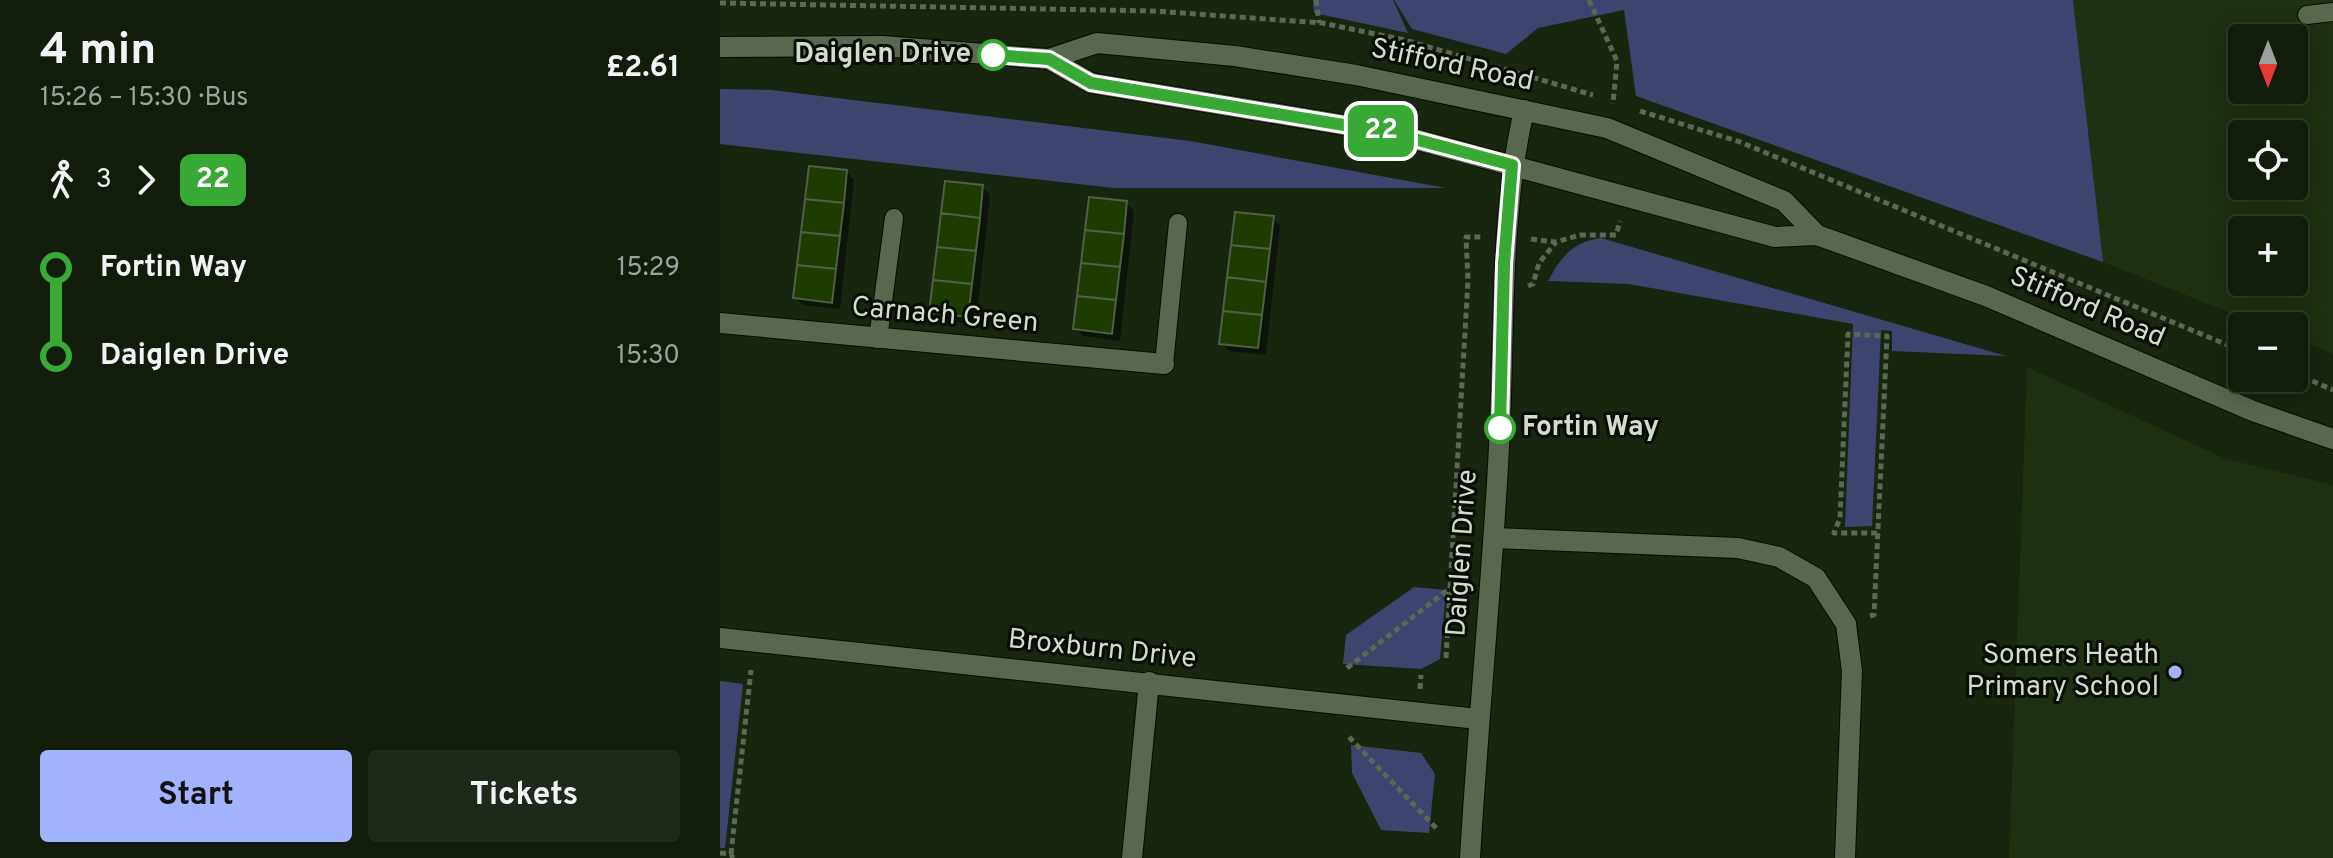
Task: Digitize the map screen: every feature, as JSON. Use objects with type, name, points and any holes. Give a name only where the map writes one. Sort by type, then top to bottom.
[{"type":"street","name":"Stifford Road","points":[[720,47],[882,46],[1049,59],[1097,43],[1235,56],[1356,75],[1607,128],[1784,201],[1817,235]]},
{"type":"street","name":"Stifford Road","points":[[1049,59],[1091,83],[1392,133],[1775,237],[1817,235],[1986,296],[2253,411],[2333,439]]},
{"type":"street","name":"Daiglen Drive","points":[[1470,858],[1478,719],[1495,538],[1504,264],[1512,165],[1524,110]]},
{"type":"street","name":"Carnach Green","points":[[720,323],[1164,364]]},
{"type":"street","points":[[1495,538],[1738,548],[1779,557],[1816,578],[1846,624],[1852,671],[1845,858]]},
{"type":"street","name":"Broxburn Drive","points":[[720,638],[1478,719]]},
{"type":"street","points":[[1132,858],[1149,682]]},
{"type":"lane","points":[[2307,15],[2333,12]]},
{"type":"lane","points":[[878,339],[894,218]]},
{"type":"lane","points":[[1164,364],[1178,223]]},
{"type":"path","points":[[1316,0],[1319,23]]},
{"type":"path","points":[[1589,0],[1617,61],[1614,102],[1740,142],[2228,345]]},
{"type":"path","points":[[1537,239],[1556,242],[1580,235],[1616,235]]},
{"type":"path","points":[[1446,658],[1468,280],[1466,237],[1480,237]]},
{"type":"path","points":[[1533,284],[1539,263],[1556,242]]},
{"type":"path","points":[[1846,624],[1874,615],[1887,336],[1848,334],[1840,518],[1834,533],[1877,533]]},
{"type":"path","points":[[2308,379],[2333,390]]},
{"type":"path","points":[[1347,668],[1449,589]]},
{"type":"path","points":[[720,853],[732,856],[751,670]]},
{"type":"path","points":[[1349,737],[1437,829]]},
{"type":"shaded area","points":[[1313,0],[1393,0],[1408,33],[1314,13]]},
{"type":"shaded area","points":[[1394,0],[2073,0],[2103,262],[1636,96],[1624,10],[1538,28],[1506,54],[1412,29]]},
{"type":"shaded area","points":[[2073,0],[2333,0],[2333,354],[2308,344],[2308,312],[2228,312],[2103,262]]},
{"type":"shaded area","points":[[720,89],[771,90],[1190,141],[1446,188],[1114,188],[720,144]]},
{"type":"shaded area","points":[[1601,238],[2006,356],[1892,351],[1892,331],[1881,330],[1872,526],[1845,527],[1853,324],[1629,284],[1548,281],[1568,252],[1582,243]]},
{"type":"shaded area","name":"Somers Heath Primary School","points":[[2027,367],[2226,459],[2333,485],[2333,858],[2009,858]]},
{"type":"shaded area","points":[[1414,587],[1446,590],[1440,659],[1421,669],[1343,664],[1346,635]]},
{"type":"shaded area","points":[[720,681],[743,684],[725,848],[720,848]]},
{"type":"shaded area","points":[[1351,745],[1421,753],[1435,774],[1429,833],[1381,830],[1352,773]]},
{"type":"building","points":[[809,166],[847,170],[844,203],[805,199]]},
{"type":"building","points":[[945,181],[983,185],[980,218],[941,213]]},
{"type":"building","points":[[1089,197],[1127,201],[1124,234],[1085,230]]},
{"type":"building","points":[[805,199],[844,203],[840,236],[801,232]]},
{"type":"building","points":[[1235,212],[1274,216],[1270,249],[1231,245]]},
{"type":"building","points":[[941,213],[980,218],[976,251],[937,247]]},
{"type":"building","points":[[1085,230],[1124,234],[1120,267],[1081,263]]},
{"type":"building","points":[[801,232],[840,236],[836,269],[797,265]]},
{"type":"building","points":[[1231,245],[1270,249],[1266,282],[1227,277]]},
{"type":"building","points":[[937,247],[976,251],[972,284],[933,280]]},
{"type":"building","points":[[1081,263],[1120,267],[1116,300],[1077,296]]},
{"type":"building","points":[[797,265],[836,269],[832,303],[793,298]]},
{"type":"building","points":[[1227,277],[1266,282],[1262,315],[1223,311]]},
{"type":"building","points":[[933,280],[972,284],[968,317],[929,313]]},
{"type":"building","points":[[1077,296],[1116,300],[1112,334],[1073,329]]},
{"type":"building","points":[[1223,311],[1262,315],[1258,348],[1219,344]]},
{"type":"bus line","name":"22","points":[[993,55],[1049,59],[1091,83],[1252,107],[1392,133],[1512,165],[1504,264],[1500,428]]},
{"type":"place","name":"Daiglen Drive","points":[[993,55]]},
{"type":"place","name":"Fortin Way","points":[[1500,428]]},
{"type":"place","name":"Somers Heath Primary School","points":[[2175,672]]}]
